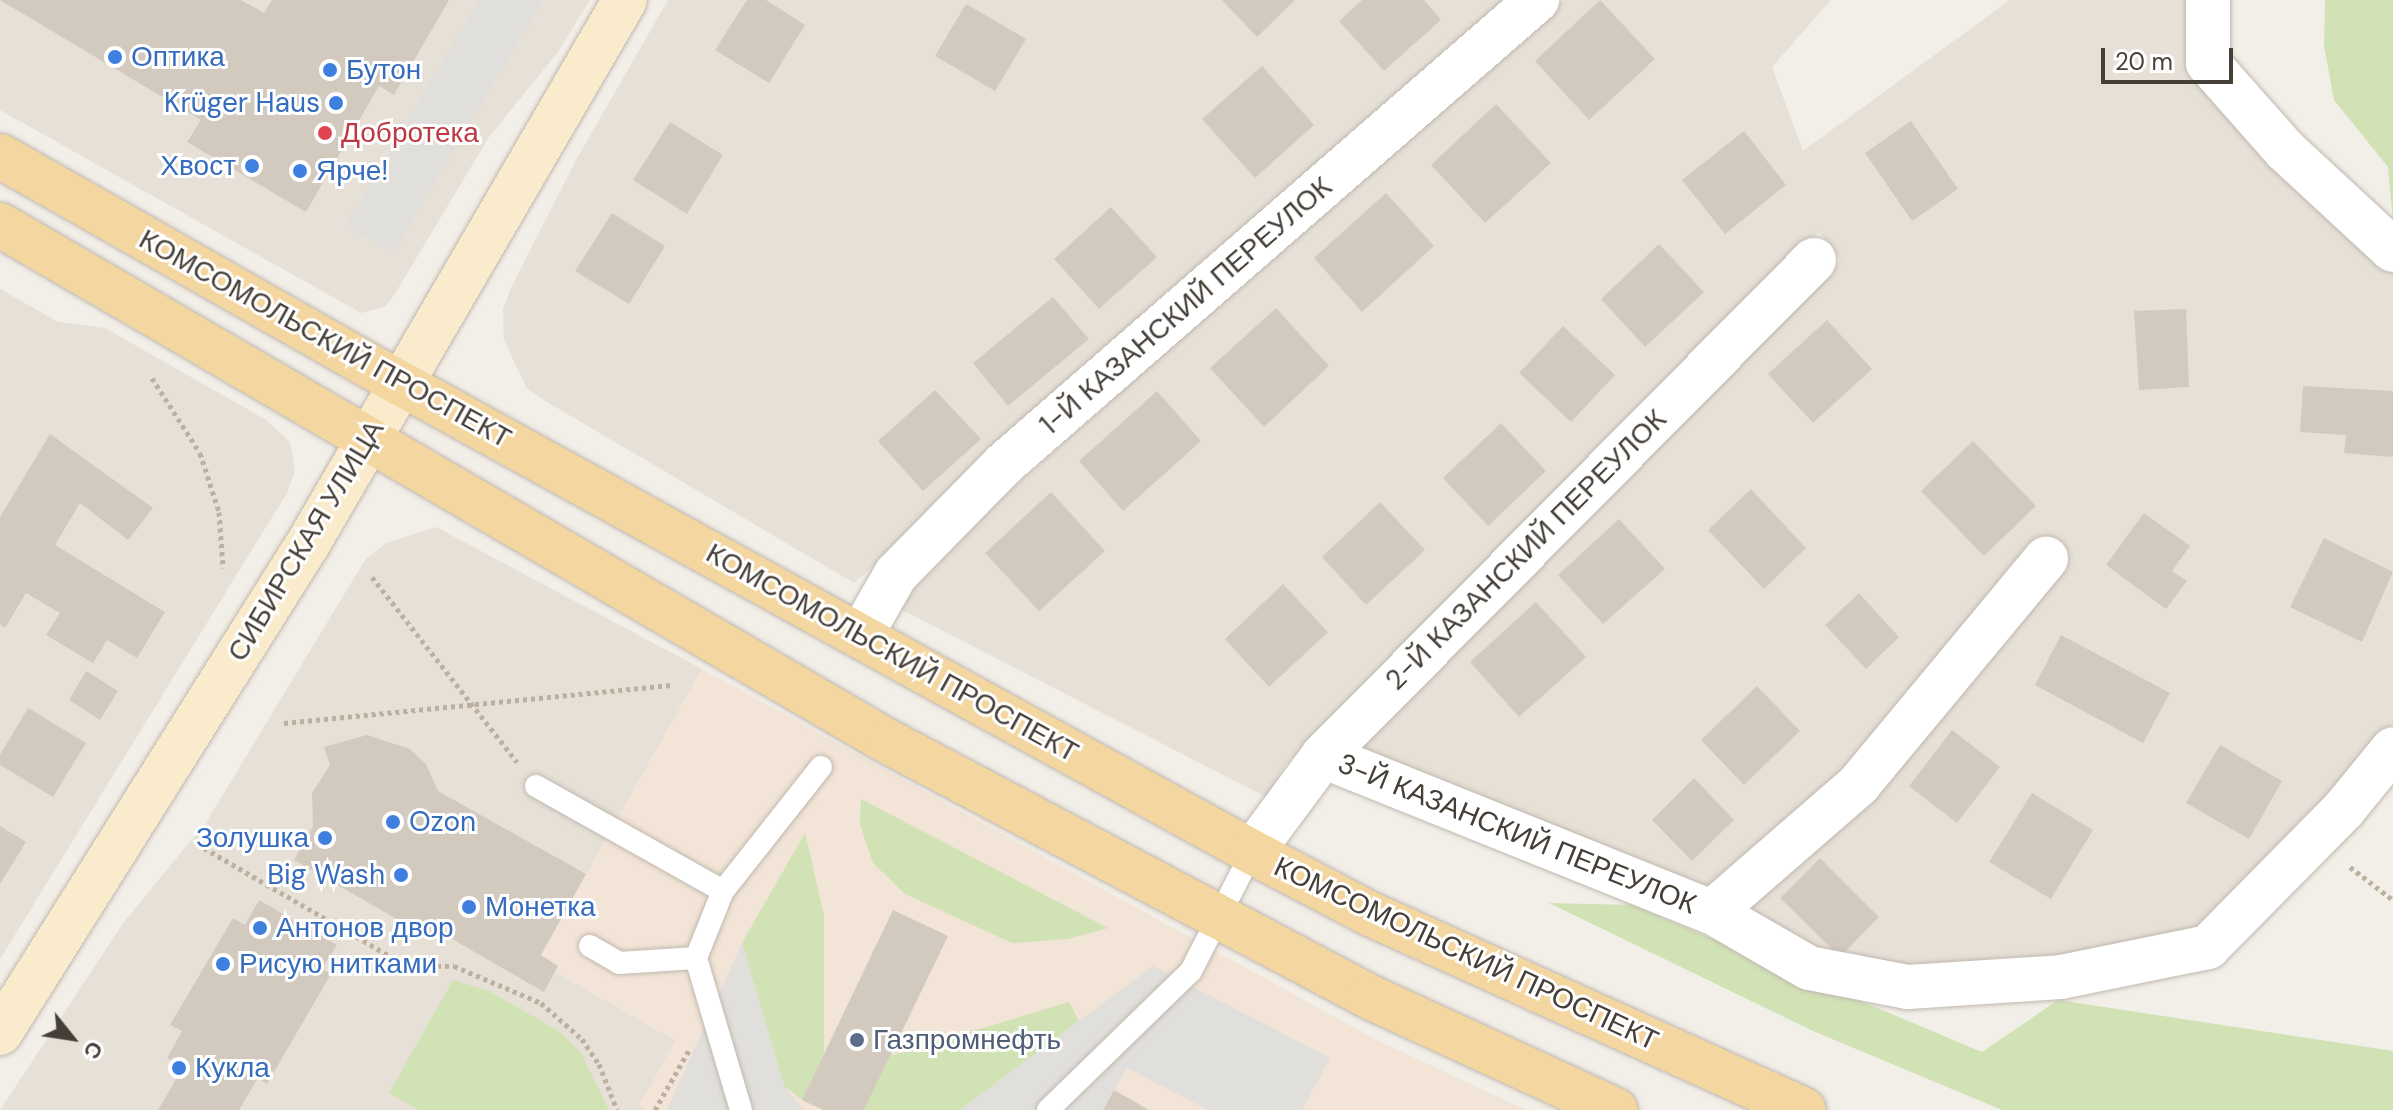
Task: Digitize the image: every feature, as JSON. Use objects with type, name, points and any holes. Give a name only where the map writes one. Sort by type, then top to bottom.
[{"type":"main road","name":"СИБИРСКАЯ УЛИЦА","points":[[0,1033],[309,542],[625,0]]},
{"type":"main road","name":"КОМСОМОЛЬСКИЙ ПРОСПЕКТ","points":[[0,156],[400,383],[1252,852],[1368,913],[1804,1110]]},
{"type":"main road","points":[[0,225],[887,741],[1372,998],[1615,1110]]},
{"type":"street","name":"1-Й КАЗАНСКИЙ ПЕРЕУЛОК","points":[[861,635],[896,574],[1004,464],[1537,0]]},
{"type":"street","points":[[2208,0],[2208,63],[2285,150],[2393,250]]},
{"type":"street","name":"2-Й КАЗАНСКИЙ ПЕРЕУЛОК","points":[[1252,852],[1323,756],[1814,260]]},
{"type":"street","name":"3-Й КАЗАНСКИЙ ПЕРЕУЛОК","points":[[1712,912],[1859,784],[2046,559]]},
{"type":"street","name":"3-Й КАЗАНСКИЙ ПЕРЕУЛОК","points":[[1323,756],[1712,912],[1809,968],[1894,985],[2061,977],[2208,947],[2315,838],[2393,749]]},
{"type":"lane","points":[[741,1110],[696,958],[723,891],[821,767]]},
{"type":"lane","points":[[536,786],[723,891]]},
{"type":"lane","points":[[1048,1110],[1191,971],[1252,852]]},
{"type":"lane","points":[[590,946],[619,963],[696,958]]},
{"type":"path","points":[[152,378],[200,453],[219,512],[223,568]]},
{"type":"path","points":[[372,577],[536,786]]},
{"type":"path","points":[[284,723],[671,685]]},
{"type":"path","points":[[2315,838],[2393,900]]},
{"type":"path","points":[[204,848],[405,965],[454,966],[488,976],[541,1003],[582,1039],[599,1064],[617,1110]]},
{"type":"path","points":[[655,1110],[665,1092]]},
{"type":"shaded area","points":[[0,0],[590,0],[558,52],[489,137],[386,306],[361,313],[0,110]]},
{"type":"shaded area","points":[[479,0],[543,0],[393,253],[345,226]]},
{"type":"shaded area","points":[[668,0],[1513,0],[854,583],[542,399],[526,387],[504,340],[503,309],[511,288],[576,160]]},
{"type":"shaded area","points":[[1564,0],[1831,0],[1772,67],[1803,151],[2010,0],[2192,0],[2192,63],[2393,270],[2393,724],[2334,796],[2199,930],[2058,964],[1910,978],[1818,958],[1734,911],[2067,557],[2041,536],[1850,771],[1714,897],[1353,752],[1841,261],[1819,232],[1285,765],[1266,797],[885,601]]},
{"type":"shaded area","points":[[0,289],[58,322],[105,328],[265,419],[290,442],[295,471],[287,493],[0,959]]},
{"type":"shaded area","points":[[436,527],[702,669],[541,955],[558,966],[556,972],[676,1041],[639,1105],[648,1110],[0,1110],[124,922],[207,821],[365,560],[386,543]]},
{"type":"shaded area","points":[[702,669],[1377,1040],[1526,1110],[648,1110],[639,1105],[676,1041],[555,971],[558,966],[541,955]]},
{"type":"shaded area","points":[[742,943],[784,1086],[803,1110],[667,1110]]},
{"type":"shaded area","points":[[1153,966],[1330,1058],[1302,1110],[1208,1110],[1127,1068],[1103,1110],[960,1110]]},
{"type":"green space","points":[[2325,0],[2393,0],[2393,223],[2388,167],[2334,100],[2324,46]]},
{"type":"green space","points":[[861,799],[1108,928],[1068,939],[1012,943],[905,894],[873,863],[860,825]]},
{"type":"green space","points":[[805,833],[824,915],[824,1054],[802,1100],[784,1086],[742,943]]},
{"type":"green space","points":[[1549,903],[1632,905],[1982,1052],[2058,1000],[2393,1051],[2393,1110],[2002,1110],[1813,1031]]},
{"type":"green space","points":[[453,980],[489,991],[559,1031],[581,1053],[609,1110],[418,1110],[389,1093]]},
{"type":"green space","points":[[1069,1002],[1079,1021],[960,1110],[864,1110],[890,1056]]},
{"type":"building","points":[[0,0],[241,0],[264,13],[272,0],[449,0],[394,95],[379,86],[306,212],[187,142],[201,120]]},
{"type":"building","points":[[747,0],[766,0],[805,25],[769,83],[715,50]]},
{"type":"building","points":[[1222,0],[1295,0],[1257,37]]},
{"type":"building","points":[[1362,0],[1424,0],[1441,20],[1384,71],[1339,21]]},
{"type":"building","points":[[1600,0],[1655,59],[1589,120],[1535,61]]},
{"type":"building","points":[[966,4],[1026,39],[995,91],[935,56]]},
{"type":"building","points":[[1262,66],[1314,125],[1255,178],[1202,119]]},
{"type":"building","points":[[1496,104],[1551,163],[1485,223],[1431,165]]},
{"type":"building","points":[[1911,121],[1958,189],[1912,221],[1865,153]]},
{"type":"building","points":[[670,122],[723,155],[687,214],[633,180]]},
{"type":"building","points":[[1744,131],[1786,185],[1725,234],[1682,180]]},
{"type":"building","points":[[1386,193],[1434,246],[1362,312],[1314,258]]},
{"type":"building","points":[[1111,207],[1157,257],[1099,309],[1054,259]]},
{"type":"building","points":[[612,213],[665,246],[629,304],[575,271]]},
{"type":"building","points":[[1659,244],[1704,292],[1645,347],[1601,299]]},
{"type":"building","points":[[1053,297],[1089,339],[1008,406],[973,363]]},
{"type":"building","points":[[1276,308],[1329,366],[1264,427],[1210,368]]},
{"type":"building","points":[[2186,309],[2189,387],[2139,390],[2134,311]]},
{"type":"building","points":[[1827,320],[1872,369],[1813,423],[1768,374]]},
{"type":"building","points":[[1563,326],[1615,375],[1571,422],[1519,373]]},
{"type":"building","points":[[2303,386],[2393,391],[2393,457],[2344,453],[2346,435],[2300,432]]},
{"type":"building","points":[[935,390],[981,439],[923,491],[878,441]]},
{"type":"building","points":[[1157,391],[1201,441],[1123,511],[1079,461]]},
{"type":"building","points":[[1501,423],[1546,471],[1488,526],[1443,478]]},
{"type":"building","points":[[50,434],[153,508],[128,540],[80,503],[55,545],[165,612],[137,658],[107,640],[93,663],[46,635],[60,613],[26,593],[5,628],[0,624],[0,517]]},
{"type":"building","points":[[1973,441],[2036,506],[1984,556],[1921,491]]},
{"type":"building","points":[[1751,489],[1806,548],[1764,589],[1708,530]]},
{"type":"building","points":[[1051,492],[1105,551],[1039,611],[985,553]]},
{"type":"building","points":[[1380,502],[1425,550],[1366,605],[1322,557]]},
{"type":"building","points":[[2144,513],[2190,546],[2172,571],[2187,581],[2166,609],[2106,565]]},
{"type":"building","points":[[1619,519],[1665,569],[1603,624],[1558,575]]},
{"type":"building","points":[[2324,538],[2393,572],[2362,642],[2290,607]]},
{"type":"building","points":[[1283,584],[1328,632],[1269,687],[1225,639]]},
{"type":"building","points":[[1859,593],[1899,637],[1866,669],[1825,625]]},
{"type":"building","points":[[1536,602],[1586,657],[1519,717],[1470,662]]},
{"type":"building","points":[[2061,635],[2170,693],[2143,743],[2035,685]]},
{"type":"building","points":[[86,671],[118,691],[100,720],[69,700]]},
{"type":"building","points":[[1757,686],[1800,731],[1744,785],[1701,740]]},
{"type":"building","points":[[28,708],[86,743],[53,797],[0,765],[0,755]]},
{"type":"building","points":[[1952,730],[2000,767],[1957,823],[1909,786]]},
{"type":"building","points":[[367,735],[410,749],[426,764],[438,791],[586,874],[541,955],[558,966],[544,992],[438,931],[433,940],[294,860],[313,826],[312,793],[330,765],[324,747]]},
{"type":"building","points":[[2220,745],[2282,781],[2249,839],[2186,803]]},
{"type":"building","points":[[1694,778],[1734,820],[1692,861],[1652,820]]},
{"type":"building","points":[[2032,793],[2093,830],[2051,899],[1989,862]]},
{"type":"building","points":[[0,826],[26,842],[0,884]]},
{"type":"building","points":[[1820,858],[1879,917],[1840,957],[1780,898]]},
{"type":"building","points":[[259,900],[337,945],[322,969],[331,974],[267,1084],[258,1078],[239,1110],[158,1110],[183,1067],[167,1058],[182,1031],[170,1025],[233,918],[245,925]]},
{"type":"building","points":[[893,910],[948,936],[864,1110],[823,1110],[802,1100]]},
{"type":"building","points":[[1114,1090],[1149,1110],[1103,1110]]},
{"type":"place","name":"Оптика","points":[[115,57]]},
{"type":"place","name":"Бутон","points":[[330,70]]},
{"type":"place","name":"Krüger Haus","points":[[336,103]]},
{"type":"place","name":"Добротека","points":[[325,133]]},
{"type":"place","name":"Хвост","points":[[252,166]]},
{"type":"place","name":"Ярче!","points":[[300,171]]},
{"type":"place","name":"Ozon","points":[[393,822]]},
{"type":"place","name":"Золушка","points":[[325,838]]},
{"type":"place","name":"Big Wash","points":[[401,875]]},
{"type":"place","name":"Монетка","points":[[469,907]]},
{"type":"place","name":"Антонов двор","points":[[260,928]]},
{"type":"place","name":"Рисую нитками","points":[[223,964]]},
{"type":"place","name":"Газпромнефть","points":[[857,1040]]},
{"type":"place","name":"Кукла","points":[[179,1068]]}]
